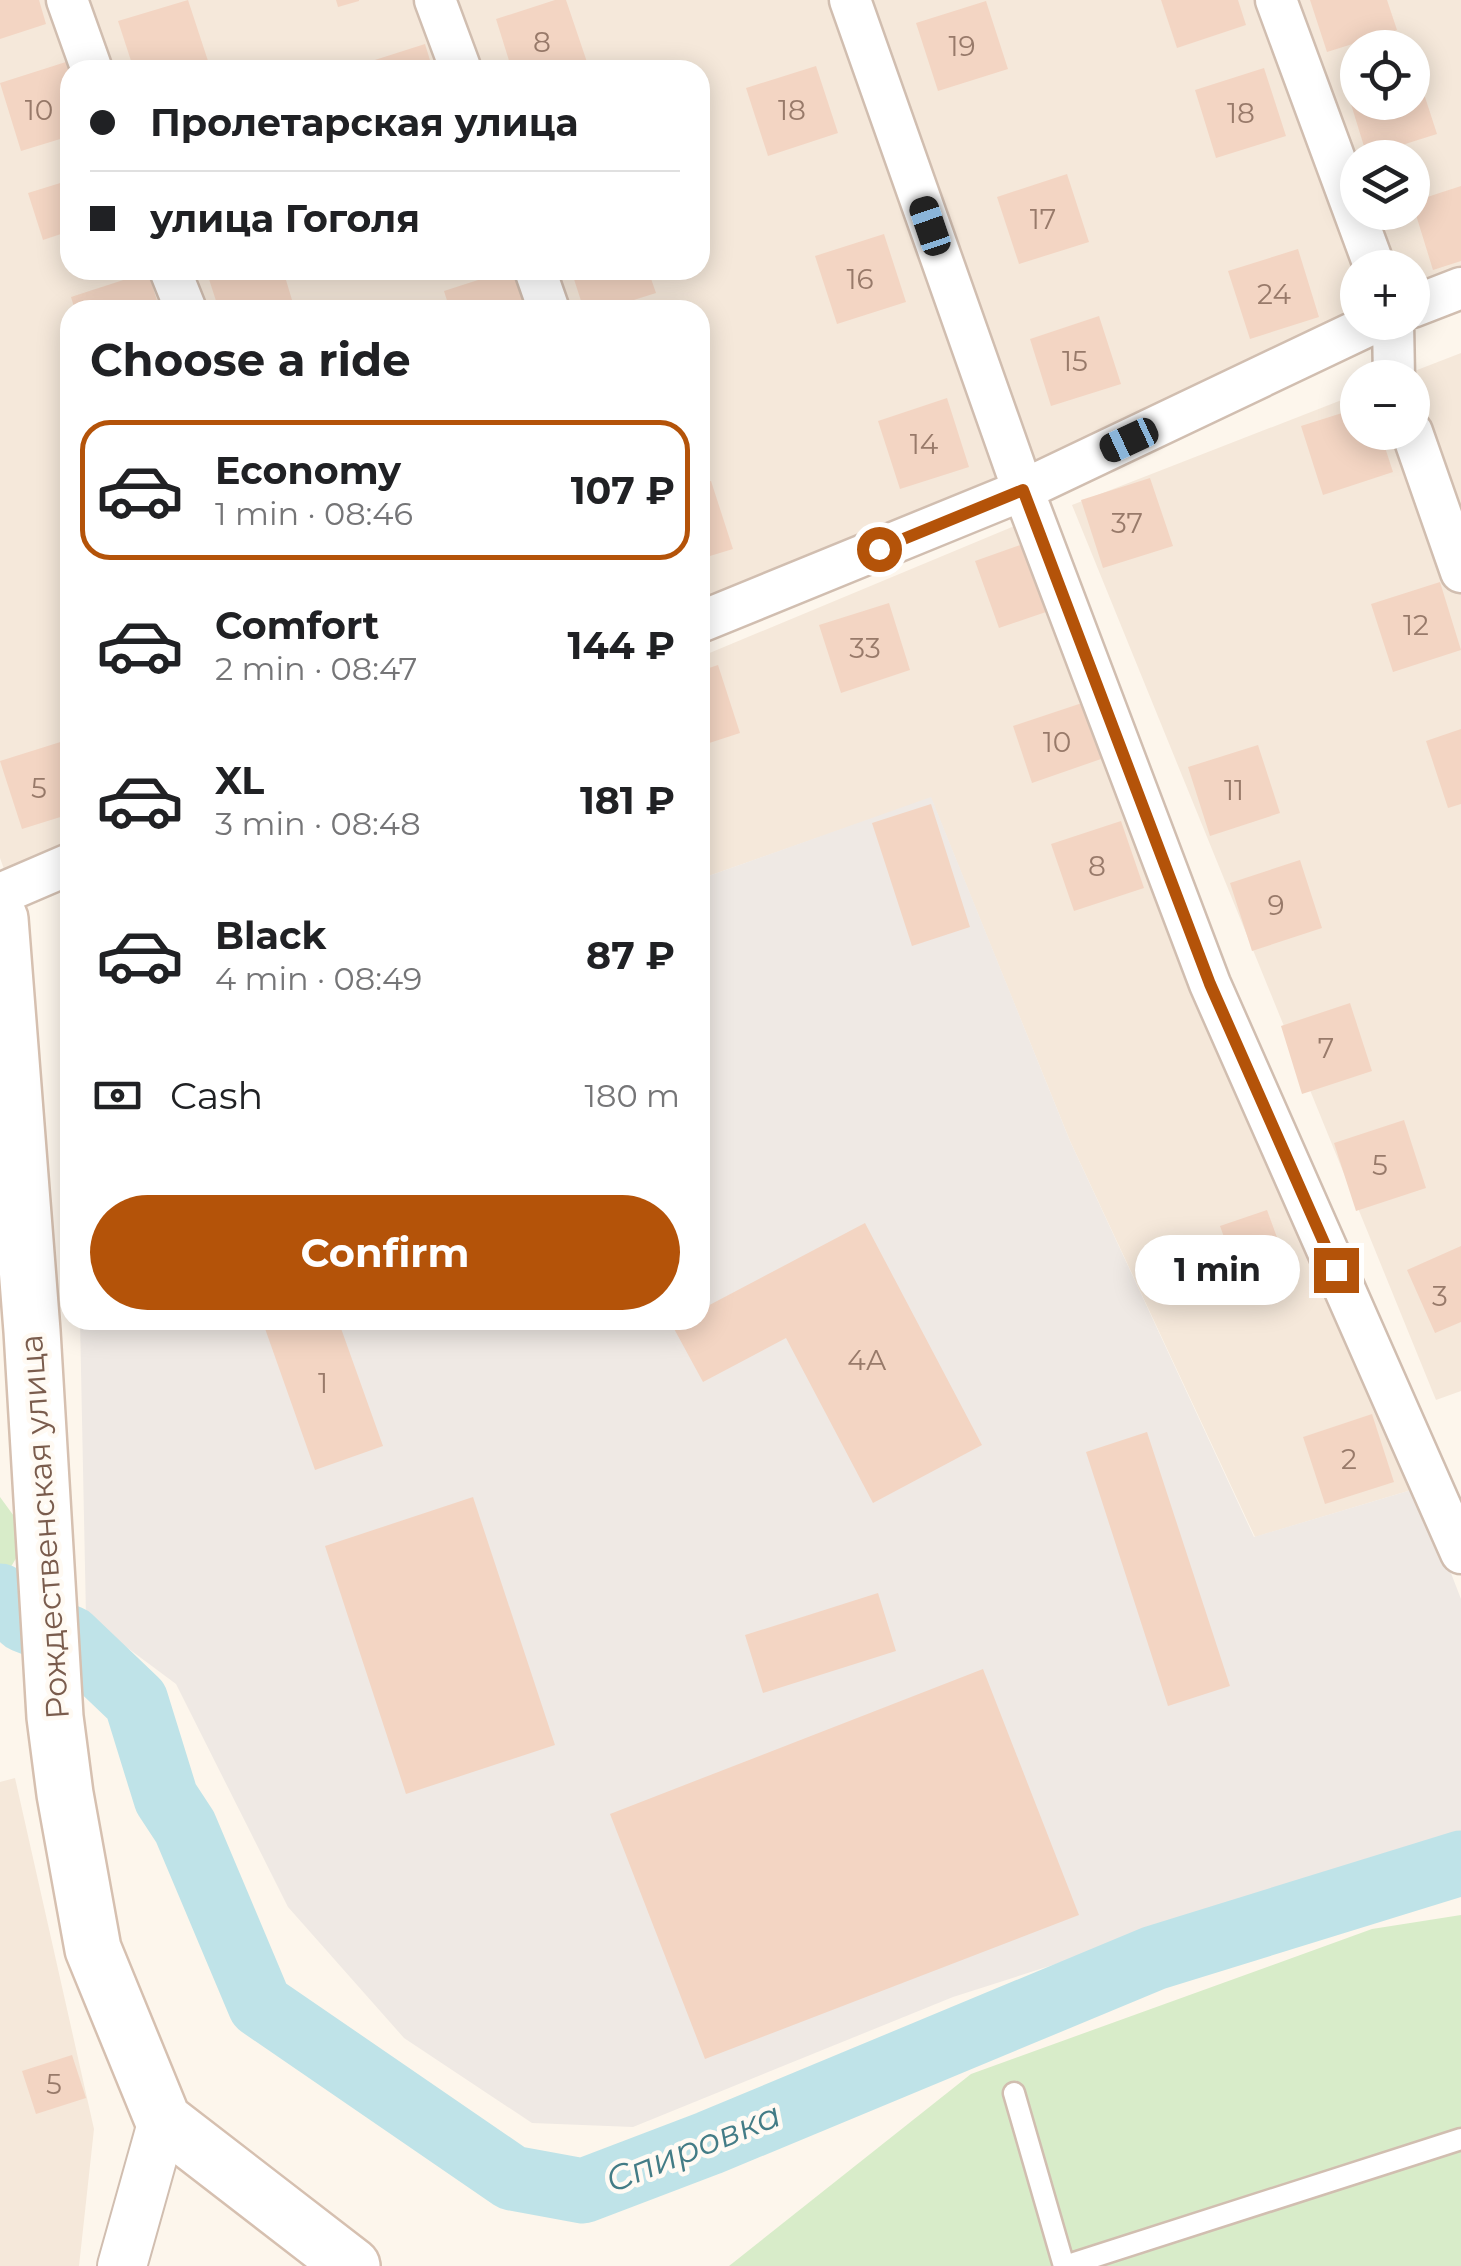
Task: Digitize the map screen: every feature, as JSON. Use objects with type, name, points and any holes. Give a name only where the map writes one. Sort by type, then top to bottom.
[{"type":"main road","name":"Рождественская улица","points":[[0,919],[55,1717],[64,1794],[93,1949],[163,2120]]},
{"type":"main road","points":[[163,2120],[352,2266]]},
{"type":"street","points":[[67,0],[88,60]]},
{"type":"street","points":[[436,0],[457,60]]},
{"type":"street","points":[[850,0],[1023,490],[1210,984],[1461,1553]]},
{"type":"street","points":[[1276,0],[1369,250]]},
{"type":"street","points":[[1430,300],[1461,288]]},
{"type":"street","points":[[710,618],[1023,490],[1340,339]]},
{"type":"street","points":[[1418,450],[1461,572]]},
{"type":"street","points":[[0,894],[60,868]]},
{"type":"street","points":[[122,2266],[163,2120]]},
{"type":"lane","points":[[1014,2093],[1064,2266],[1461,2139]]},
{"type":"shaded area","points":[[0,0],[830,0],[1001,479],[710,595],[710,300],[60,300],[60,853],[6,875],[0,858]]},
{"type":"shaded area","points":[[867,0],[1461,0],[1461,273],[1430,286],[1430,250],[1340,250],[1340,325],[1030,465]]},
{"type":"shaded area","points":[[1461,353],[1461,1391],[1436,1400],[1072,505],[1340,401],[1340,450],[1430,450],[1430,365]]},
{"type":"shaded area","points":[[1024,522],[1418,1488],[1255,1537],[1070,1141],[931,798],[710,875],[710,653]]},
{"type":"shaded area","points":[[931,797],[1070,1141],[1254,1537],[1418,1488],[1461,1599],[1461,1834],[953,1997],[633,2127],[532,2123],[404,2038],[288,1907],[176,1684],[86,1617],[80,1330],[710,1330],[710,875]]},
{"type":"shaded area","points":[[15,1778],[94,2129],[79,2266],[0,2266],[0,1782]]},
{"type":"green space","points":[[0,1497],[19,1523],[24,1545],[0,1585]]},
{"type":"green space","points":[[1461,1915],[1461,2266],[729,2266],[971,2074],[1372,1929]]},
{"type":"building","points":[[0,0],[39,0],[46,24],[0,39]]},
{"type":"building","points":[[188,0],[208,60],[131,60],[118,21]]},
{"type":"building","points":[[336,0],[359,0],[359,1],[338,7]]},
{"type":"building","points":[[566,0],[586,60],[509,60],[496,19]]},
{"type":"building","points":[[1161,0],[1238,0],[1246,25],[1177,48]]},
{"type":"building","points":[[1310,0],[1387,0],[1397,30],[1340,30],[1340,48],[1327,52]]},
{"type":"building","points":[[986,1],[1008,69],[938,91],[916,23]]},
{"type":"building","points":[[425,44],[430,60],[375,60]]},
{"type":"building","points":[[60,64],[60,139],[21,151],[0,83]]},
{"type":"building","points":[[816,66],[838,133],[768,156],[746,88]]},
{"type":"building","points":[[1264,68],[1286,136],[1216,158],[1195,90]]},
{"type":"building","points":[[1430,112],[1437,134],[1418,140],[1362,140],[1356,120],[1430,120]]},
{"type":"building","points":[[1067,174],[1089,242],[1019,264],[997,197]]},
{"type":"building","points":[[60,183],[60,234],[43,240],[28,193]]},
{"type":"building","points":[[1461,186],[1461,261],[1433,270],[1430,250],[1421,230],[1430,230],[1430,196]]},
{"type":"building","points":[[884,234],[906,302],[837,324],[815,256]]},
{"type":"building","points":[[1298,249],[1319,317],[1250,339],[1228,271]]},
{"type":"building","points":[[123,280],[151,280],[157,300],[72,300],[71,297]]},
{"type":"building","points":[[209,280],[286,280],[292,300],[216,300]]},
{"type":"building","points":[[478,280],[517,280],[524,300],[447,300],[444,291]]},
{"type":"building","points":[[574,280],[651,280],[656,293],[634,300],[581,300]]},
{"type":"building","points":[[1099,316],[1121,384],[1051,406],[1030,339]]},
{"type":"building","points":[[947,398],[969,467],[900,489],[878,421]]},
{"type":"building","points":[[1340,414],[1340,450],[1386,450],[1393,472],[1323,495],[1301,426]]},
{"type":"building","points":[[1150,478],[1173,546],[1103,568],[1081,500]]},
{"type":"building","points":[[710,481],[733,549],[710,556]]},
{"type":"building","points":[[1023,544],[1046,612],[999,628],[975,561]]},
{"type":"building","points":[[1440,582],[1461,650],[1393,672],[1371,604]]},
{"type":"building","points":[[889,603],[910,670],[841,693],[819,625]]},
{"type":"building","points":[[718,665],[740,733],[710,743],[710,668]]},
{"type":"building","points":[[1082,703],[1101,759],[1032,783],[1013,726]]},
{"type":"building","points":[[1461,729],[1461,804],[1448,808],[1426,741]]},
{"type":"building","points":[[60,742],[60,817],[22,829],[0,761]]},
{"type":"building","points":[[1258,745],[1280,813],[1210,836],[1188,767]]},
{"type":"building","points":[[931,804],[970,927],[912,946],[872,823]]},
{"type":"building","points":[[1121,821],[1144,888],[1074,911],[1051,844]]},
{"type":"building","points":[[1300,860],[1322,928],[1252,951],[1230,883]]},
{"type":"building","points":[[1350,1003],[1372,1071],[1302,1094],[1281,1026]]},
{"type":"building","points":[[1404,1120],[1426,1188],[1356,1211],[1334,1143]]},
{"type":"building","points":[[1267,1210],[1286,1262],[1239,1278],[1220,1226]]},
{"type":"building","points":[[865,1223],[982,1445],[873,1503],[786,1338],[703,1382],[675,1330],[710,1330],[710,1305]]},
{"type":"building","points":[[1461,1246],[1461,1322],[1435,1333],[1407,1270]]},
{"type":"building","points":[[266,1330],[342,1330],[383,1446],[315,1470]]},
{"type":"building","points":[[1372,1414],[1394,1482],[1325,1504],[1303,1437]]},
{"type":"building","points":[[1147,1432],[1230,1686],[1168,1706],[1086,1452]]},
{"type":"building","points":[[473,1497],[555,1745],[406,1794],[325,1546]]},
{"type":"building","points":[[878,1593],[896,1651],[763,1693],[745,1635]]},
{"type":"building","points":[[983,1669],[1079,1915],[705,2059],[610,1814]]},
{"type":"building","points":[[72,2055],[86,2098],[36,2114],[22,2071]]},
{"type":"waterway","name":"Спировка","points":[[0,1596],[24,1620],[70,1638],[136,1701],[166,1798],[185,1827],[260,2005],[512,2178],[583,2191],[709,2143],[1154,1958],[1461,1863]]},
{"type":"route","points":[[879,549],[1023,490],[1210,984],[1336,1270]]}]
